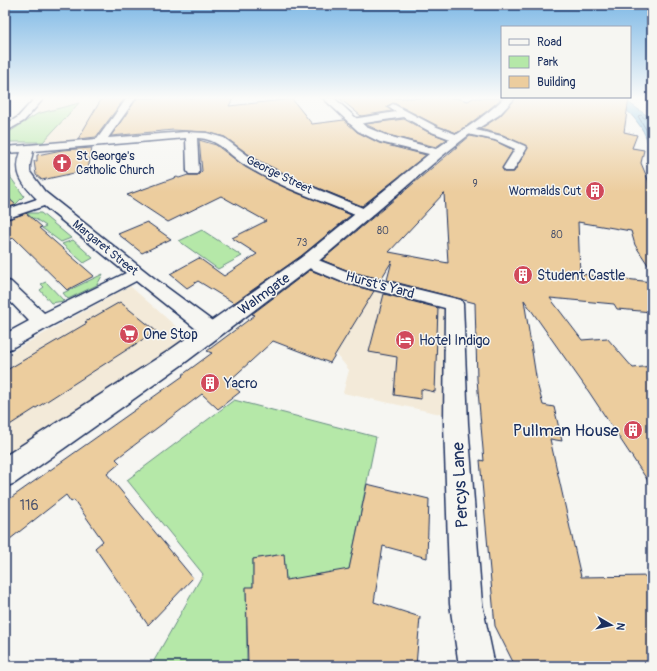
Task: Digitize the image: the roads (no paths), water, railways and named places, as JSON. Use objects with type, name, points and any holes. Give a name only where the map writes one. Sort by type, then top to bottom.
[{"type":"street","points":[[100,142],[109,129]]},
{"type":"street","points":[[363,129],[384,139],[438,153]]},
{"type":"street","points":[[434,129],[457,138]]},
{"type":"street","name":"Walmgate","points":[[5,473],[212,331],[308,261],[438,153],[470,129]]},
{"type":"street","points":[[467,131],[498,138],[520,148],[509,168]]},
{"type":"street","points":[[191,135],[193,171]]},
{"type":"street","name":"George Street","points":[[5,150],[203,135],[220,140],[250,163],[365,214]]},
{"type":"street","name":"Margaret Street","points":[[28,149],[24,159],[23,171],[28,180],[47,200],[137,274],[212,331]]},
{"type":"street","points":[[5,215],[47,200]]},
{"type":"street","name":"Hurst's Yard","points":[[308,261],[346,277],[454,304]]},
{"type":"street","points":[[5,343],[42,322],[137,274]]},
{"type":"street","points":[[5,286],[42,322]]},
{"type":"street","name":"Percys Lane","points":[[454,304],[456,424],[466,597],[477,666]]},
{"type":"water","points":[[642,129],[652,129],[652,178],[648,147]]},
{"type":"place","name":"St George's Catholic Church","points":[[62,163]]},
{"type":"place","name":"Wormalds Cut","points":[[595,191]]},
{"type":"place","name":"Student Castle","points":[[523,275]]},
{"type":"place","name":"One Stop","points":[[129,334]]},
{"type":"place","name":"Hotel Indigo","points":[[405,340]]},
{"type":"place","name":"Yacro","points":[[210,383]]},
{"type":"place","name":"Pullman House","points":[[633,430]]}]
